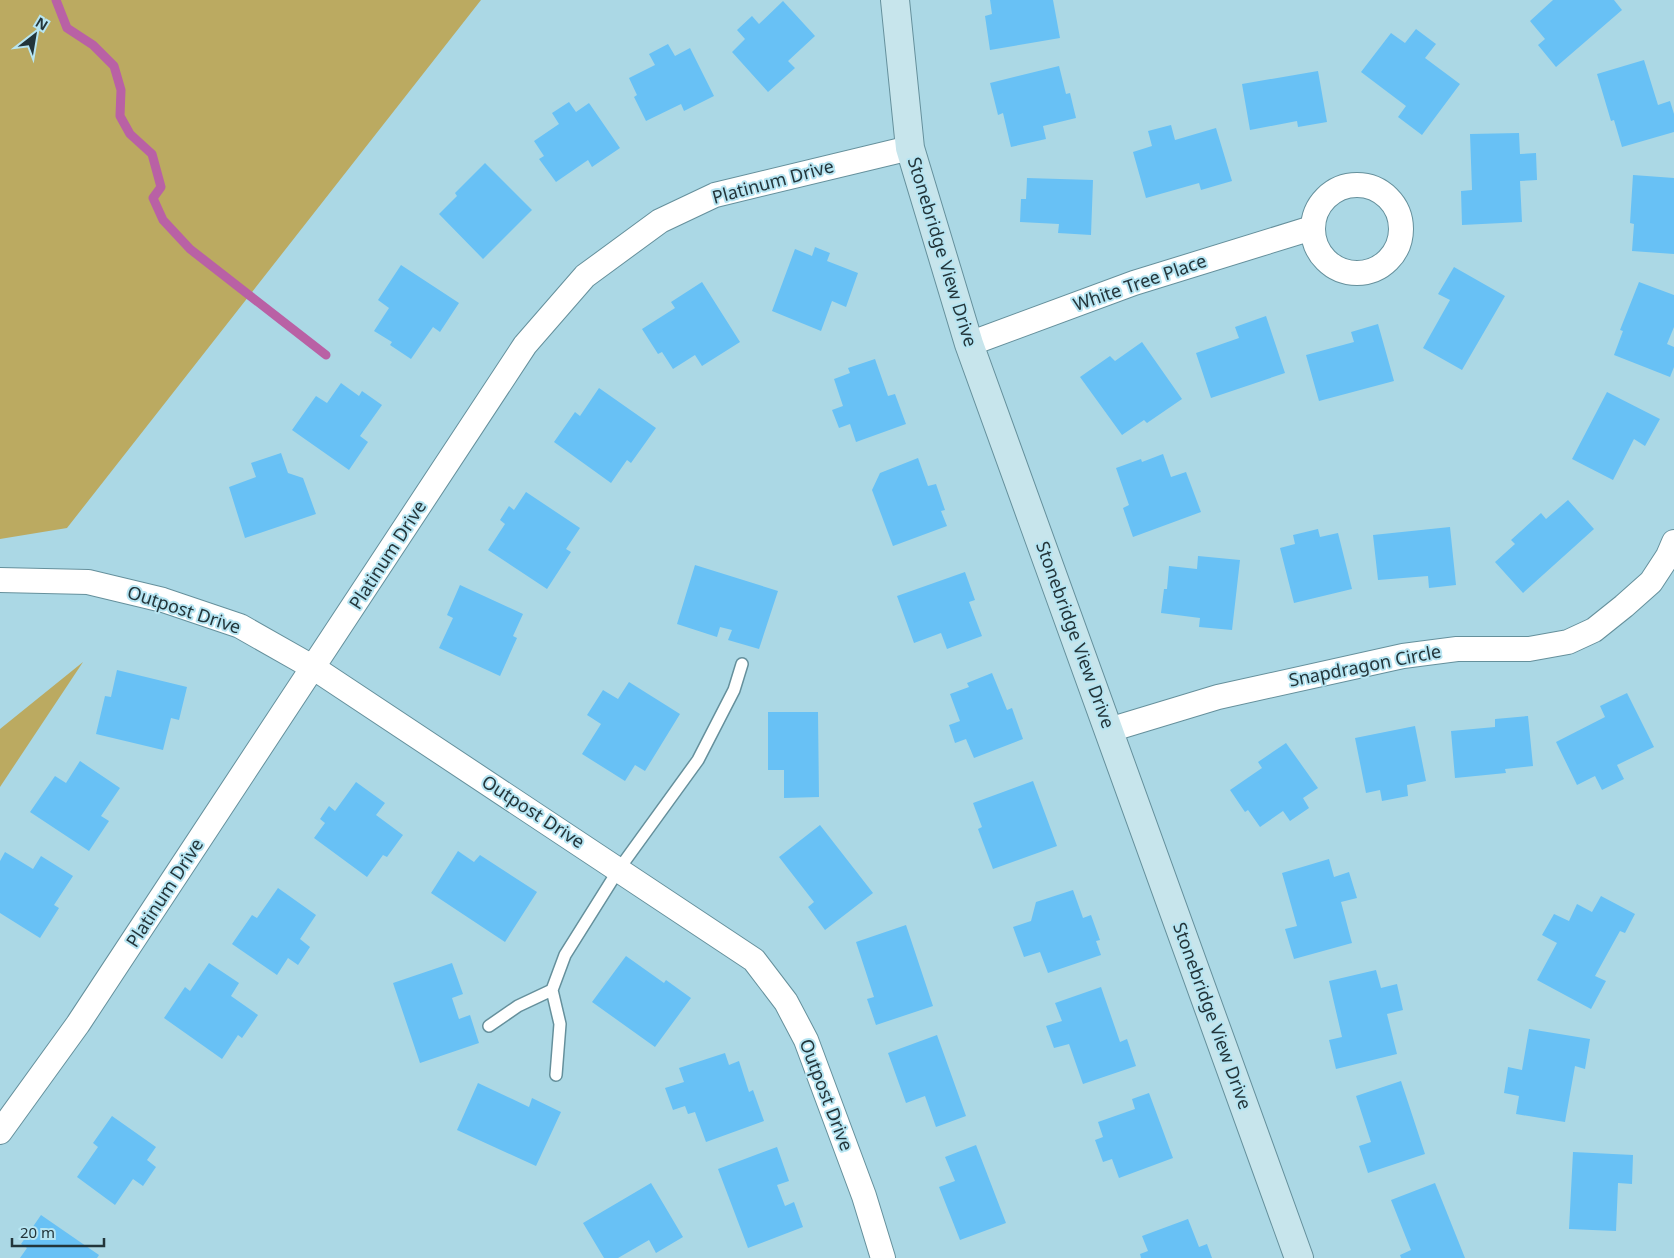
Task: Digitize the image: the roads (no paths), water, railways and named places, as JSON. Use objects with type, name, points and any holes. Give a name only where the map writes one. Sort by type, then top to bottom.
[{"type":"street","name":"Stonebridge View Drive","points":[[895,0],[910,148],[969,344],[1299,1258]]},
{"type":"street","name":"Platinum Drive","points":[[0,1132],[78,1024],[525,345],[585,276],[660,221],[715,195],[910,148]]},
{"type":"street","name":"White Tree Place","points":[[969,344],[1134,283],[1312,228]]},
{"type":"street","name":"Snapdragon Circle","points":[[1109,730],[1218,697],[1403,656],[1457,649],[1529,648],[1568,642],[1594,630],[1651,582],[1668,556],[1674,542]]},
{"type":"street","name":"Outpost Drive","points":[[0,580],[88,582],[163,600],[240,626],[314,668],[754,960],[786,1002],[806,1040],[864,1196],[884,1258]]},
{"type":"lane","points":[[556,1074],[560,1024],[552,990],[565,955],[619,869],[698,760],[734,690],[742,664]]},
{"type":"lane","points":[[489,1026],[518,1006],[552,990]]},
{"type":"waterway","points":[[56,0],[67,28],[93,45],[114,66],[121,90],[120,116],[130,134],[152,154],[161,187],[153,198],[163,220],[190,249],[326,355]]}]
